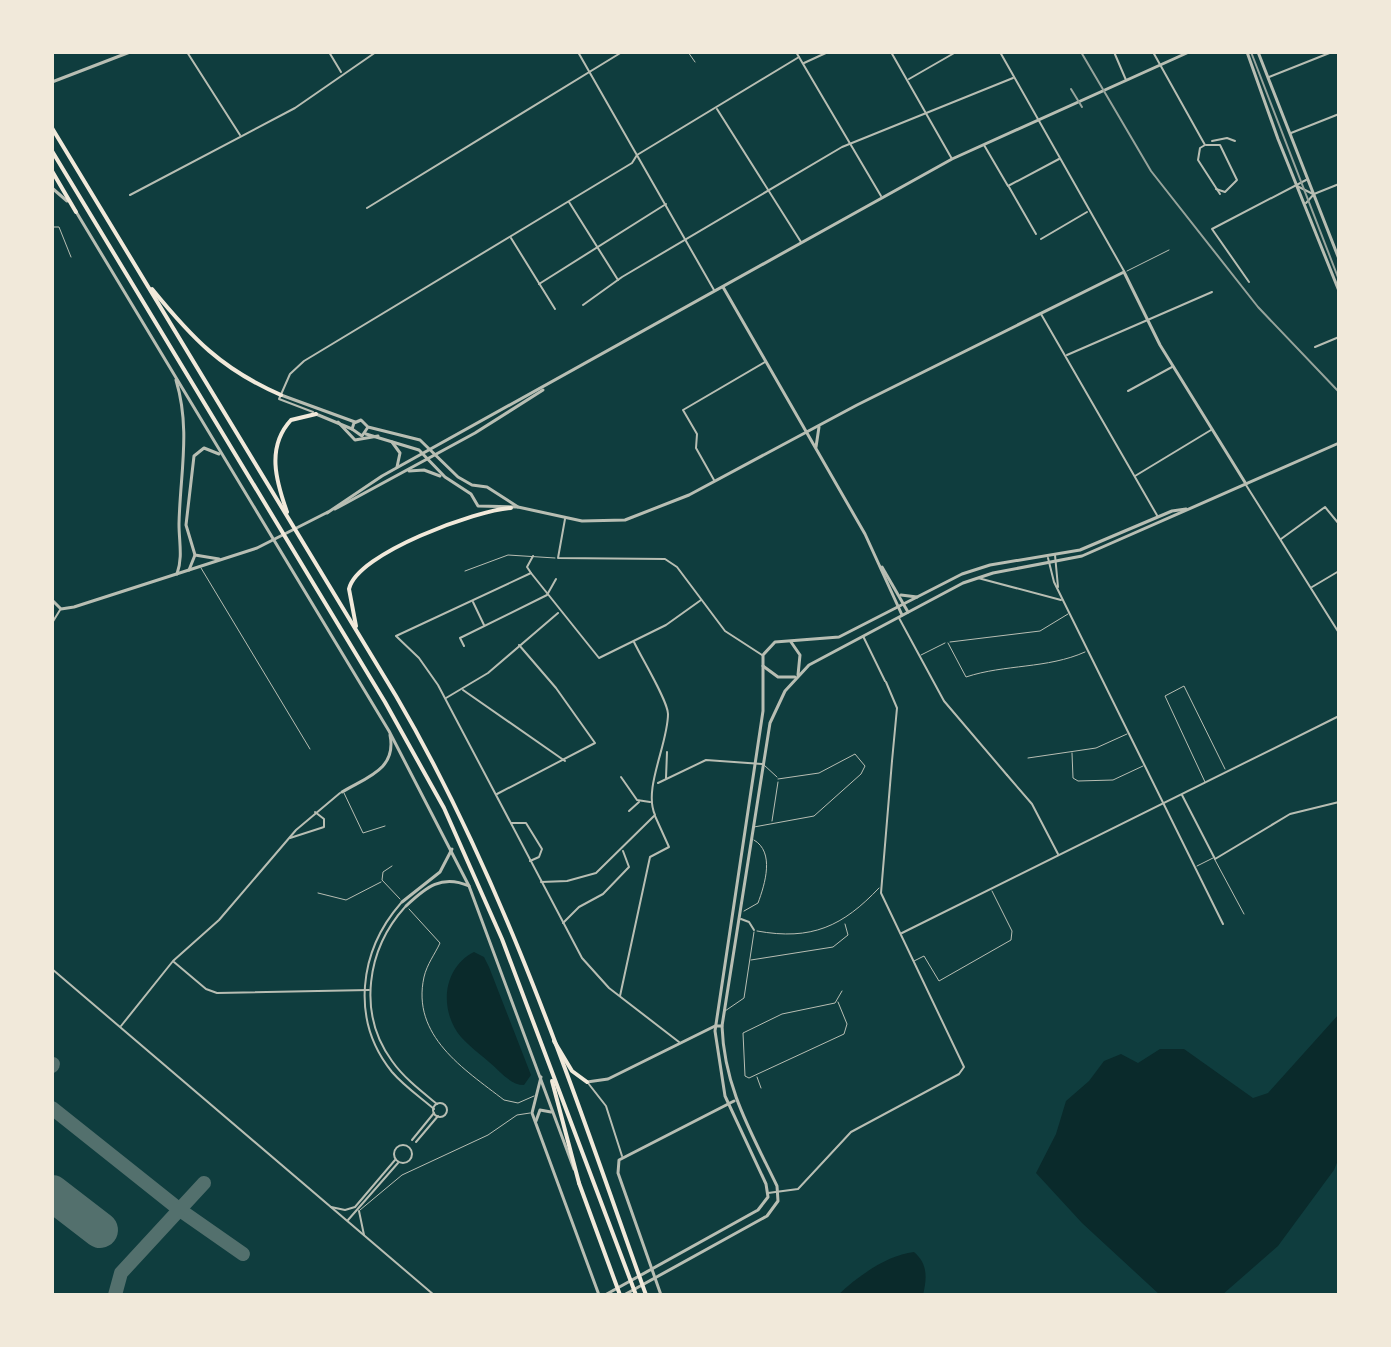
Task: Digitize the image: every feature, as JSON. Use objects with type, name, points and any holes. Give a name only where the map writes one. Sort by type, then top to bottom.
[{"type":"main road","points":[[52,128],[436,767],[488,872],[646,1295]]},
{"type":"main road","points":[[52,151],[400,728],[444,808],[502,939],[636,1295]]},
{"type":"main road","points":[[52,171],[76,212]]},
{"type":"main road","points":[[142,277],[208,353],[239,375],[281,395]]},
{"type":"main road","points":[[289,520],[275,473],[277,445],[291,420],[316,414]]},
{"type":"main road","points":[[357,633],[349,589],[364,567],[413,541],[479,513],[511,508]]},
{"type":"main road","points":[[549,1031],[572,1071],[587,1082]]},
{"type":"main road","points":[[549,1067],[579,1183],[622,1295]]},
{"type":"street","points":[[52,82],[130,52]]},
{"type":"street","points":[[187,52],[241,136]]},
{"type":"street","points":[[329,52],[341,73]]},
{"type":"street","points":[[130,195],[295,108],[341,73],[376,52]]},
{"type":"street","points":[[578,52],[715,291]]},
{"type":"street","points":[[367,208],[622,52]]},
{"type":"street","points":[[796,52],[881,197]]},
{"type":"street","points":[[803,64],[828,52]]},
{"type":"street","points":[[891,52],[952,159]]},
{"type":"street","points":[[907,80],[956,52]]},
{"type":"street","points":[[1000,52],[1124,272],[1173,366],[1339,633]]},
{"type":"street","points":[[1114,52],[1126,80]]},
{"type":"street","points":[[1153,52],[1205,145]]},
{"type":"street","points":[[327,513],[396,468],[952,159],[1189,52]]},
{"type":"street","points":[[1247,52],[1339,291]]},
{"type":"street","points":[[1258,52],[1339,259]]},
{"type":"street","points":[[1268,77],[1332,52]]},
{"type":"street","points":[[518,507],[478,506],[473,497],[445,477],[423,454],[378,436],[359,436],[338,422],[279,399],[290,374],[304,361],[635,161],[637,155],[716,108],[723,100],[799,57]]},
{"type":"street","points":[[583,305],[686,239],[850,143],[1013,78]]},
{"type":"street","points":[[716,108],[801,242]]},
{"type":"street","points":[[1291,133],[1339,114]]},
{"type":"street","points":[[1220,194],[1198,160],[1200,148],[1227,138],[1235,141]]},
{"type":"street","points":[[1211,142],[1220,145],[1237,180],[1225,192],[1214,189]]},
{"type":"street","points":[[983,144],[1036,234]]},
{"type":"street","points":[[1008,186],[1059,159]]},
{"type":"street","points":[[1249,282],[1212,229],[1308,179]]},
{"type":"street","points":[[1305,203],[1314,194],[1339,184]]},
{"type":"street","points":[[1297,186],[1314,194]]},
{"type":"street","points":[[52,188],[76,212],[389,731],[452,849],[469,886],[579,1183]]},
{"type":"street","points":[[569,202],[619,281]]},
{"type":"street","points":[[539,284],[666,204]]},
{"type":"street","points":[[1041,239],[1088,211]]},
{"type":"street","points":[[510,237],[555,309]]},
{"type":"street","points":[[281,395],[355,422],[364,421],[368,427],[420,440],[458,477],[490,488],[494,494],[518,507],[566,519],[602,522],[637,517],[715,481],[1124,272]]},
{"type":"street","points":[[723,287],[908,612]]},
{"type":"street","points":[[1066,356],[1212,292]]},
{"type":"street","points":[[1041,313],[1160,520]]},
{"type":"street","points":[[1315,347],[1339,337]]},
{"type":"street","points":[[715,481],[696,448],[697,434],[683,410],[766,361]]},
{"type":"street","points":[[1128,391],[1173,366]]},
{"type":"street","points":[[171,369],[181,398],[187,446],[179,520],[182,560],[177,574]]},
{"type":"street","points":[[52,623],[61,609],[257,548],[405,472],[535,398],[545,387]]},
{"type":"street","points":[[338,422],[355,440],[378,436]]},
{"type":"street","points":[[352,429],[355,422]]},
{"type":"street","points":[[366,434],[368,427]]},
{"type":"street","points":[[816,448],[819,427]]},
{"type":"street","points":[[1135,476],[1212,429]]},
{"type":"street","points":[[389,440],[400,453],[396,468]]},
{"type":"street","points":[[768,1193],[728,1105],[716,1061],[715,1026],[764,702],[763,655],[772,644],[839,637],[976,569],[1091,546],[1190,509],[1339,443]]},
{"type":"street","points":[[200,566],[186,525],[194,456],[201,449],[210,448],[223,458]]},
{"type":"street","points":[[441,462],[447,448]]},
{"type":"street","points":[[405,472],[424,470],[445,477]]},
{"type":"street","points":[[473,497],[480,486]]},
{"type":"street","points":[[490,505],[494,494]]},
{"type":"street","points":[[1280,539],[1325,507],[1339,524]]},
{"type":"street","points":[[566,519],[558,558],[665,559],[677,567],[725,631],[763,655]]},
{"type":"street","points":[[622,1295],[769,1215],[779,1193],[736,1101],[725,1065],[722,1026],[771,718],[797,676],[820,658],[977,578],[1050,565],[1160,520]]},
{"type":"street","points":[[195,555],[223,559]]},
{"type":"street","points":[[189,570],[195,555]]},
{"type":"street","points":[[1055,555],[1058,588]]},
{"type":"street","points":[[533,556],[527,567],[559,612],[599,658],[675,620],[702,599]]},
{"type":"street","points":[[1048,557],[1058,588],[1223,924]]},
{"type":"street","points":[[182,560],[189,570]]},
{"type":"street","points":[[878,561],[918,657],[944,701],[1032,804],[1058,854]]},
{"type":"street","points":[[1311,588],[1339,571]]},
{"type":"street","points":[[531,573],[396,636],[425,665],[445,698],[540,882],[588,967],[620,997],[680,1043]]},
{"type":"street","points":[[977,578],[1064,600]]},
{"type":"street","points":[[464,646],[460,638],[547,595],[556,579]]},
{"type":"street","points":[[900,595],[917,597]]},
{"type":"street","points":[[52,600],[61,609]]},
{"type":"street","points":[[472,601],[484,626]]},
{"type":"street","points":[[445,698],[462,689],[559,612]]},
{"type":"street","points":[[768,1193],[794,1192],[803,1186],[853,1130],[960,1073],[964,1062],[881,893],[897,708],[863,636]]},
{"type":"street","points":[[790,641],[800,655],[797,676]]},
{"type":"street","points":[[620,997],[650,857],[669,847],[650,802],[657,784],[669,711],[634,642]]},
{"type":"street","points":[[495,795],[595,743],[556,688],[519,645]]},
{"type":"street","points":[[763,666],[778,677],[797,676]]},
{"type":"street","points":[[462,689],[565,761]]},
{"type":"street","points":[[901,934],[1339,716]]},
{"type":"street","points":[[120,1027],[173,961],[219,920],[315,812],[389,763],[392,751],[389,731]]},
{"type":"street","points":[[666,779],[667,752]]},
{"type":"street","points":[[657,784],[706,760],[763,764]]},
{"type":"street","points":[[621,777],[639,802]]},
{"type":"street","points":[[1181,794],[1214,858],[1290,814],[1339,802]]},
{"type":"street","points":[[629,811],[639,802],[650,802]]},
{"type":"street","points":[[289,839],[324,827],[321,814],[315,812]]},
{"type":"street","points":[[540,882],[589,876],[604,868],[655,815]]},
{"type":"street","points":[[510,824],[526,823],[542,849],[539,857],[530,861]]},
{"type":"street","points":[[438,1116],[401,1081],[380,1054],[366,1018],[364,990],[374,943],[402,902],[445,868],[452,849]]},
{"type":"street","points":[[562,923],[579,907],[603,894],[629,867],[622,849]]},
{"type":"street","points":[[437,1104],[414,1141],[438,1116],[445,1115],[447,1109],[399,1071],[384,1049],[372,1017],[370,990],[380,944],[406,906],[441,881],[455,880],[469,886]]},
{"type":"street","points":[[739,919],[746,920],[754,930]]},
{"type":"street","points":[[173,961],[206,989],[217,993],[370,990]]},
{"type":"street","points":[[52,969],[434,1295]]},
{"type":"street","points":[[587,1082],[601,1082],[715,1026],[722,1026]]},
{"type":"street","points":[[541,1077],[532,1113],[599,1295]]},
{"type":"street","points":[[587,1082],[606,1106],[622,1156]]},
{"type":"street","points":[[660,1292],[630,1209],[618,1165],[622,1156],[736,1101]]},
{"type":"street","points":[[537,1125],[540,1110],[553,1114]]},
{"type":"street","points":[[330,1207],[345,1210],[355,1207],[397,1161],[410,1159],[409,1147],[396,1149],[397,1161],[347,1221]]},
{"type":"street","points":[[605,1295],[758,1210],[768,1193]]},
{"type":"street","points":[[355,1207],[365,1236]]},
{"type":"lane","points":[[688,52],[695,62]]},
{"type":"lane","points":[[52,227],[59,227],[71,257]]},
{"type":"lane","points":[[1124,272],[1169,250]]},
{"type":"lane","points":[[465,571],[508,555],[558,558]]},
{"type":"lane","points":[[200,566],[310,749]]},
{"type":"lane","points":[[918,657],[948,643],[1040,631],[1070,613]]},
{"type":"lane","points":[[948,643],[966,677],[988,669],[1059,662],[1089,650]]},
{"type":"lane","points":[[1205,782],[1165,696],[1184,686],[1226,772]]},
{"type":"lane","points":[[1028,758],[1096,748],[1129,732]]},
{"type":"lane","points":[[1072,752],[1073,778],[1078,781],[1113,780],[1145,765]]},
{"type":"lane","points":[[754,827],[814,816],[861,774],[865,766],[855,754],[819,773],[778,779]]},
{"type":"lane","points":[[763,764],[778,779]]},
{"type":"lane","points":[[771,823],[778,779]]},
{"type":"lane","points":[[342,792],[349,799],[363,833],[385,826]]},
{"type":"lane","points":[[741,911],[748,912],[758,903],[767,858],[762,846],[752,839]]},
{"type":"lane","points":[[1195,867],[1214,858],[1244,914]]},
{"type":"lane","points":[[392,866],[382,873],[382,881],[436,938],[439,946],[427,969],[422,993],[432,1034],[446,1052],[504,1100],[518,1103],[534,1096]]},
{"type":"lane","points":[[318,893],[346,900],[382,881]]},
{"type":"lane","points":[[725,1011],[743,1002],[754,930],[778,933],[825,928],[844,922],[879,888]]},
{"type":"lane","points":[[914,961],[924,956],[939,981],[1011,940],[1012,931],[991,888]]},
{"type":"lane","points":[[750,960],[838,945],[848,935],[844,922]]},
{"type":"lane","points":[[838,1002],[782,1014],[743,1033],[743,1072],[749,1078],[844,1034],[847,1024],[838,1002],[842,991]]},
{"type":"lane","points":[[756,1075],[761,1088]]},
{"type":"lane","points":[[356,1212],[402,1175],[488,1135],[517,1115],[532,1113]]},
{"type":"water","points":[[474,952],[484,957],[489,967],[531,1075],[524,1085],[510,1080],[467,1044],[449,1015],[447,991],[450,979],[463,959]]},
{"type":"water","points":[[1339,1014],[1339,1158],[1334,1170],[1278,1246],[1222,1295],[1160,1295],[1082,1223],[1036,1173],[1056,1134],[1066,1101],[1089,1081],[1104,1061],[1121,1054],[1138,1063],[1160,1049],[1184,1049],[1253,1098],[1268,1093]]},
{"type":"water","points":[[914,1252],[922,1261],[925,1272],[923,1295],[838,1295],[873,1268],[894,1257]]},
{"type":"taxiway","points":[[52,1108],[180,1210],[243,1254]]},
{"type":"taxiway","points":[[115,1295],[121,1273],[204,1183]]},
{"type":"runway","points":[[52,1193],[100,1230]]},
{"type":"tram line","points":[[1251,52],[1339,280]]},
{"type":"railway","points":[[1081,52],[1151,171],[1258,307],[1339,392]]},
{"type":"railway","points":[[1071,89],[1082,107]]}]
